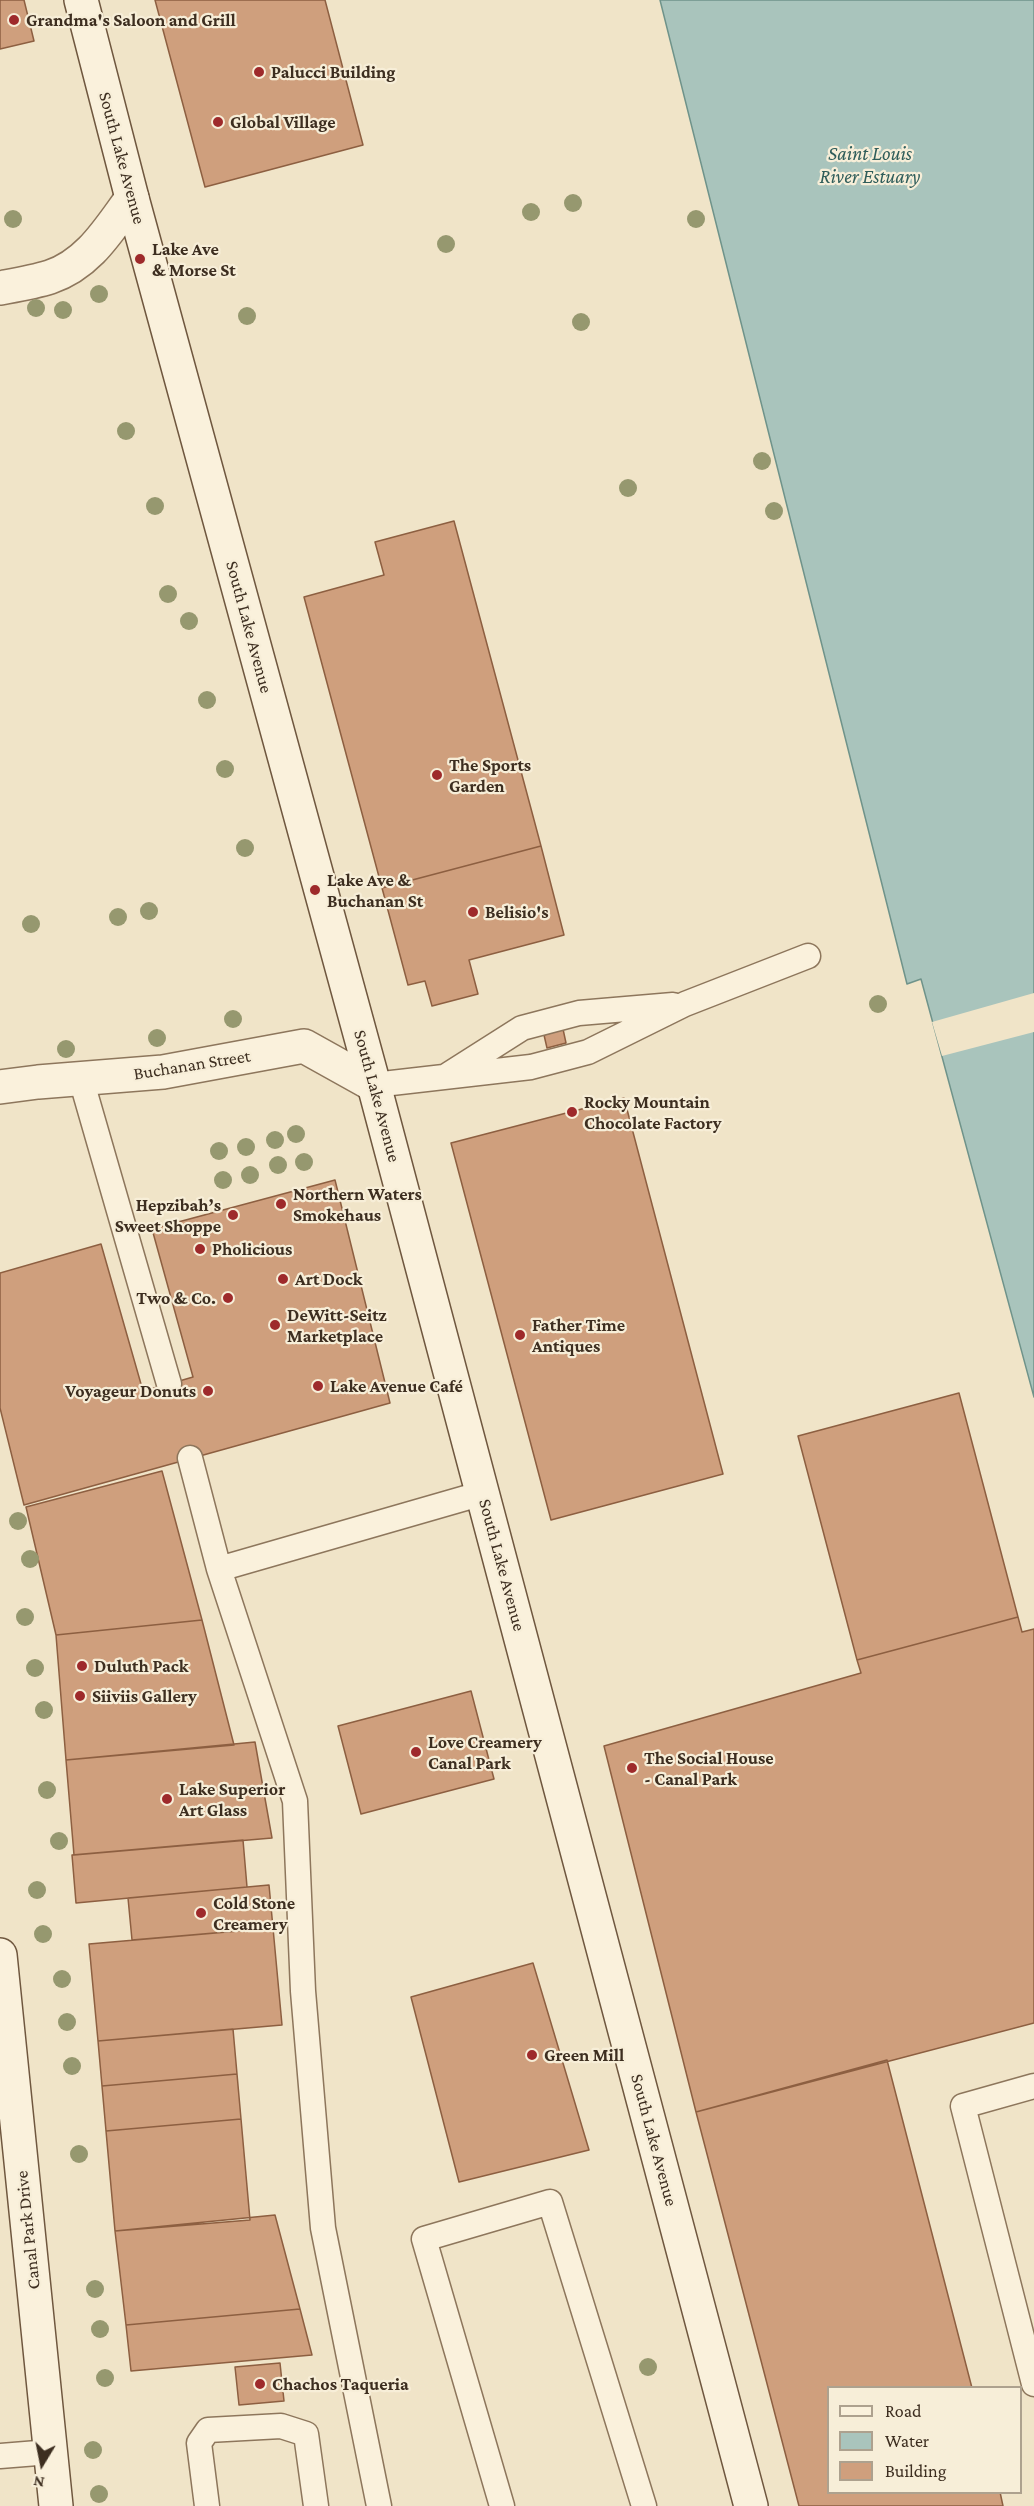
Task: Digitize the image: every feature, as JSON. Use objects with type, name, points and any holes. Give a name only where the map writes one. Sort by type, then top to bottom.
[{"type":"street","name":"South Lake Avenue","points":[[81,0],[132,198],[374,1085],[751,2506]]},
{"type":"street","points":[[0,288],[50,277],[85,257],[132,198]]},
{"type":"street","name":"Buchanan Street","points":[[0,1087],[163,1072],[304,1046],[374,1085]]},
{"type":"street","name":"Canal Park Drive","points":[[0,1955],[56,2506]]},
{"type":"lane","points":[[374,1085],[531,1067],[588,1052],[685,1004],[808,956]]},
{"type":"lane","points":[[440,1079],[522,1028],[579,1013],[685,1004]]},
{"type":"lane","points":[[81,1079],[169,1384]]},
{"type":"lane","points":[[190,1458],[219,1569],[295,1801],[303,1991],[323,2228],[379,2506]]},
{"type":"lane","points":[[219,1569],[483,1493]]},
{"type":"lane","points":[[1034,2086],[963,2106],[1034,2384]]},
{"type":"lane","points":[[502,2506],[424,2239],[550,2202],[644,2506]]},
{"type":"lane","points":[[207,2506],[199,2443],[208,2430],[281,2426],[306,2434],[316,2506]]},
{"type":"lane","points":[[0,2456],[50,2452]]},
{"type":"water","name":"Saint Louis River Estuary","points":[[660,0],[1034,0],[1034,1397],[921,979],[907,984]]},
{"type":"pier","points":[[1034,993],[1034,1032],[942,1056],[932,1022]]},
{"type":"building","name":"Grandma's Saloon and Grill","points":[[0,0],[24,0],[34,41],[0,49]]},
{"type":"building","name":"Palucci Building","points":[[155,0],[325,0],[363,145],[205,187]]},
{"type":"building","name":"The Sports Garden","points":[[454,521],[541,846],[382,888],[304,597],[384,575],[375,542]]},
{"type":"building","name":"Belisio's","points":[[541,846],[564,935],[469,960],[478,994],[432,1006],[425,981],[408,985],[382,888]]},
{"type":"building","points":[[563,1029],[566,1043],[547,1048],[544,1035]]},
{"type":"building","points":[[624,1098],[723,1474],[551,1520],[451,1143]]},
{"type":"building","name":"DeWitt-Seitz Marketplace","points":[[335,1180],[390,1403],[24,1505],[0,1408],[0,1273],[101,1244],[143,1391],[169,1384],[193,1377],[152,1229]]},
{"type":"building","points":[[959,1393],[1018,1617],[857,1660],[798,1436]]},
{"type":"building","points":[[162,1471],[202,1620],[56,1635],[26,1507]]},
{"type":"building","points":[[1018,1617],[1022,1632],[1034,1629],[1034,2023],[696,2112],[604,1746],[861,1673],[857,1660]]},
{"type":"building","points":[[202,1620],[234,1745],[66,1760],[56,1635]]},
{"type":"building","name":"Love Creamery Canal Park","points":[[471,1691],[494,1779],[361,1814],[338,1726]]},
{"type":"building","name":"Lake Superior Art Glass","points":[[255,1742],[272,1838],[74,1855],[66,1760]]},
{"type":"building","points":[[243,1840],[247,1887],[76,1903],[72,1855]]},
{"type":"building","name":"Cold Stone Creamery","points":[[269,1885],[273,1928],[132,1940],[128,1898]]},
{"type":"building","points":[[273,1928],[282,2025],[98,2041],[89,1944]]},
{"type":"building","points":[[533,1963],[589,2150],[459,2182],[411,1997]]},
{"type":"building","points":[[233,2029],[237,2074],[102,2086],[98,2041]]},
{"type":"building","points":[[887,2060],[971,2386],[827,2386],[827,2494],[1000,2494],[1003,2506],[799,2506],[696,2112]]},
{"type":"building","points":[[237,2074],[241,2119],[106,2131],[102,2086]]},
{"type":"building","points":[[241,2119],[250,2220],[115,2231],[106,2131]]},
{"type":"building","points":[[275,2215],[300,2309],[126,2325],[115,2231]]},
{"type":"building","points":[[300,2309],[312,2355],[131,2371],[126,2325]]},
{"type":"building","name":"Chachos Taqueria","points":[[280,2363],[284,2401],[239,2405],[235,2367]]},
{"type":"place","name":"Grandma's Saloon and Grill","points":[[14,20]]},
{"type":"place","name":"Palucci Building","points":[[259,72]]},
{"type":"place","name":"Global Village","points":[[218,122]]},
{"type":"place","name":"Lake Ave & Morse St","points":[[140,259]]},
{"type":"place","name":"The Sports Garden","points":[[437,775]]},
{"type":"place","name":"Lake Ave & Buchanan St","points":[[315,890]]},
{"type":"place","name":"Belisio's","points":[[473,912]]},
{"type":"place","name":"Rocky Mountain Chocolate Factory","points":[[572,1112]]},
{"type":"place","name":"Northern Waters Smokehaus","points":[[281,1204]]},
{"type":"place","name":"Hepzibah’s Sweet Shoppe","points":[[233,1215]]},
{"type":"place","name":"Pholicious","points":[[200,1249]]},
{"type":"place","name":"Art Dock","points":[[283,1279]]},
{"type":"place","name":"Two & Co.","points":[[228,1298]]},
{"type":"place","name":"DeWitt-Seitz Marketplace","points":[[275,1325]]},
{"type":"place","name":"Father Time Antiques","points":[[520,1335]]},
{"type":"place","name":"Lake Avenue Café","points":[[318,1386]]},
{"type":"place","name":"Voyageur Donuts","points":[[208,1391]]},
{"type":"place","name":"Duluth Pack","points":[[82,1666]]},
{"type":"place","name":"Siiviis Gallery","points":[[80,1696]]},
{"type":"place","name":"Love Creamery Canal Park","points":[[416,1752]]},
{"type":"place","name":"The Social House - Canal Park","points":[[632,1768]]},
{"type":"place","name":"Lake Superior Art Glass","points":[[167,1799]]},
{"type":"place","name":"Cold Stone Creamery","points":[[201,1913]]},
{"type":"place","name":"Green Mill","points":[[532,2055]]},
{"type":"place","name":"Chachos Taqueria","points":[[260,2384]]}]
